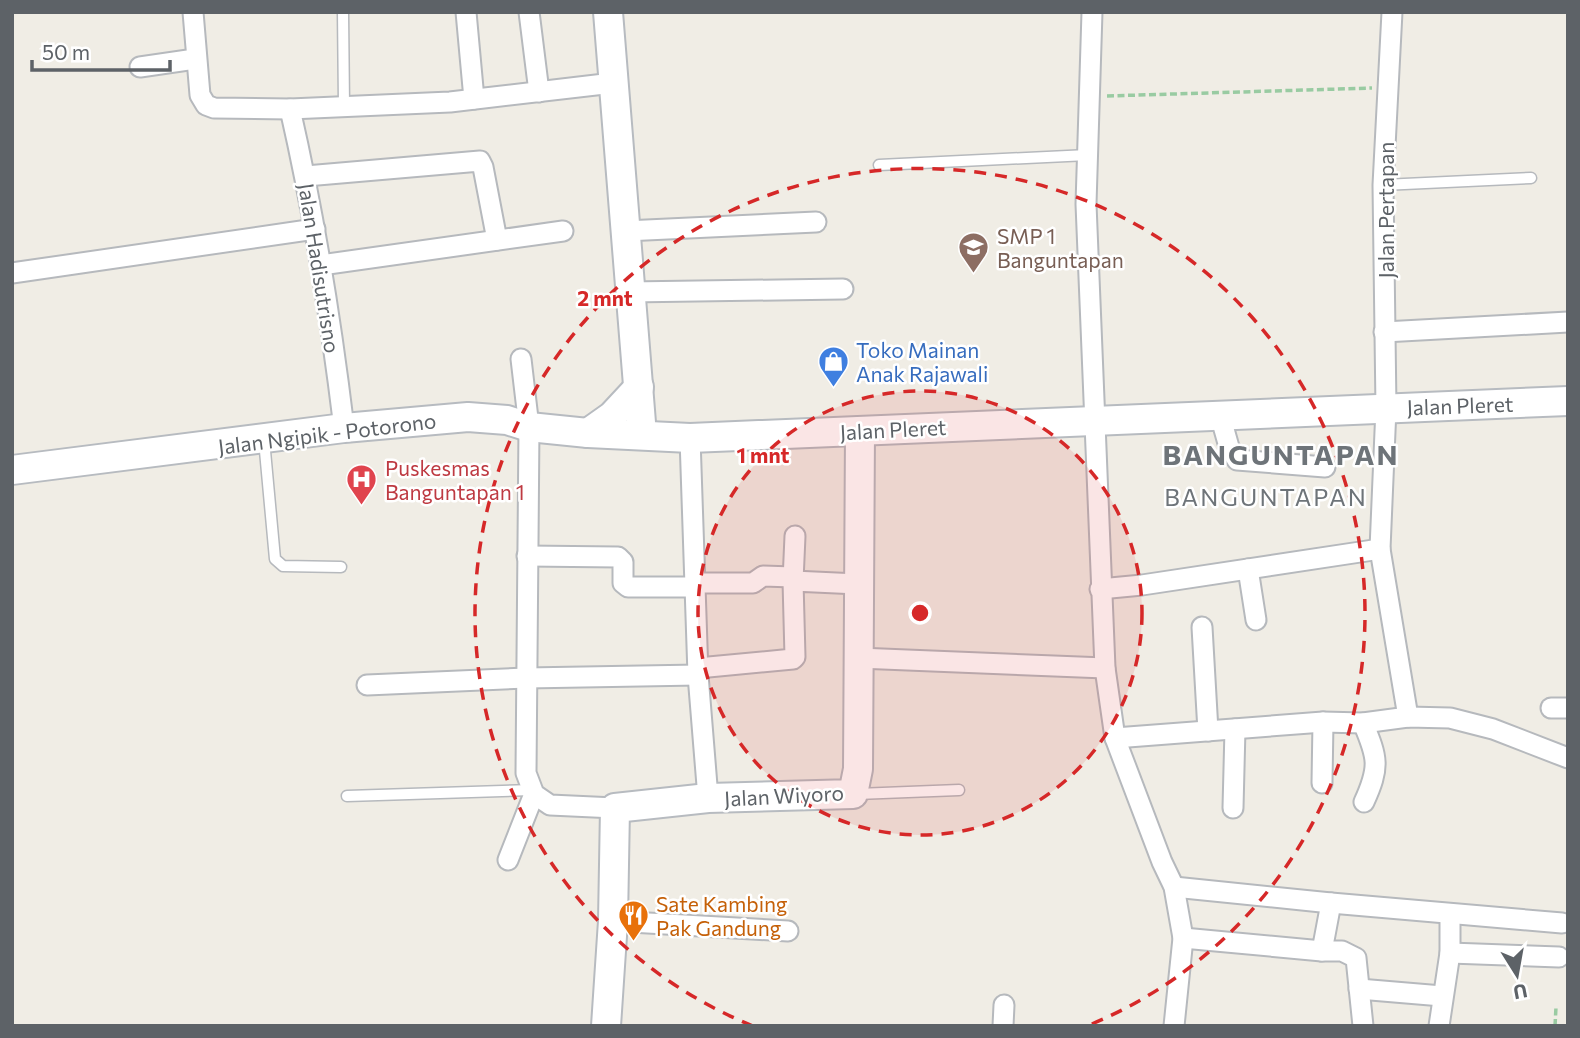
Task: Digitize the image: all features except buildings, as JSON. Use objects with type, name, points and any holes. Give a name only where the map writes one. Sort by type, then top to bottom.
[{"type":"street","points":[[193,12],[200,96],[206,105],[221,109],[290,109],[474,99],[613,83]]},
{"type":"street","points":[[466,12],[474,99]]},
{"type":"street","points":[[529,12],[539,92]]},
{"type":"street","points":[[608,12],[642,435]]},
{"type":"street","points":[[1092,12],[1086,204],[1105,668],[1115,738],[1174,887],[1184,939],[1174,1026]]},
{"type":"street","name":"Jalan Pertapan","points":[[1392,12],[1383,185],[1385,408],[1380,548],[1408,717]]},
{"type":"street","points":[[140,67],[195,59]]},
{"type":"street","name":"Jalan Hadisutrisno","points":[[290,109],[315,229],[344,428]]},
{"type":"street","points":[[306,176],[480,161],[498,240]]},
{"type":"street","points":[[625,231],[816,222]]},
{"type":"street","points":[[12,274],[315,229]]},
{"type":"street","points":[[321,265],[563,231]]},
{"type":"street","points":[[629,292],[843,289]]},
{"type":"street","points":[[1384,332],[1568,322]]},
{"type":"street","points":[[521,359],[529,427],[526,773],[533,792],[550,805],[615,808],[613,921],[607,1026]]},
{"type":"street","points":[[588,433],[612,416],[639,387]]},
{"type":"street","name":"Jalan Pleret","points":[[642,435],[691,438],[1568,401]]},
{"type":"street","points":[[1220,415],[1229,447],[1237,460],[1325,467]]},
{"type":"street","name":"Jalan Ngipik - Potorono","points":[[12,470],[344,428],[468,417],[507,419],[529,427],[642,435]]},
{"type":"street","name":"Jalan Wiyoro","points":[[615,808],[708,798],[853,794],[858,769],[860,431]]},
{"type":"street","points":[[691,438],[698,671],[708,798]]},
{"type":"street","points":[[367,685],[698,671],[793,659],[794,536]]},
{"type":"street","points":[[1100,589],[1380,548]]},
{"type":"street","points":[[527,556],[618,557],[622,562],[625,586],[753,583],[763,576],[858,584]]},
{"type":"street","points":[[1248,569],[1256,620]]},
{"type":"street","points":[[1202,626],[1208,731]]},
{"type":"street","points":[[858,657],[1105,668]]},
{"type":"street","points":[[1115,738],[1323,722],[1363,723],[1408,717],[1450,718],[1469,722],[1568,758]]},
{"type":"street","points":[[1322,783],[1323,722]]},
{"type":"street","points":[[1363,723],[1372,744],[1376,764],[1375,777],[1364,802]]},
{"type":"street","points":[[1233,808],[1235,729]]},
{"type":"street","points":[[508,860],[533,792]]},
{"type":"street","points":[[1174,887],[1331,904],[1562,923]]},
{"type":"street","points":[[1322,951],[1331,904]]},
{"type":"street","points":[[1439,1026],[1450,953],[1450,915]]},
{"type":"street","points":[[613,921],[789,931]]},
{"type":"street","points":[[1184,939],[1342,951],[1356,958],[1363,1026]]},
{"type":"street","points":[[1450,953],[1559,957]]},
{"type":"street","points":[[1359,989],[1442,996]]},
{"type":"street","points":[[1003,1026],[1004,1005]]},
{"type":"lane","points":[[342,12],[344,106]]},
{"type":"lane","points":[[879,165],[1088,155]]},
{"type":"lane","points":[[1383,185],[1531,178]]},
{"type":"lane","points":[[264,439],[275,559],[283,566],[341,567]]},
{"type":"lane","points":[[853,794],[959,790]]},
{"type":"lane","points":[[347,796],[533,792]]},
{"type":"path","points":[[1088,97],[1388,88]]},
{"type":"path","points":[[1555,1026],[1556,1007]]},
{"type":"place","name":"SMP 1 Banguntapan","points":[[974,274]]},
{"type":"place","name":"Toko Mainan Anak Rajawali","points":[[833,388]]},
{"type":"place","name":"Puskesmas Banguntapan 1","points":[[362,506]]},
{"type":"place","name":"Sate Kambing Pak Gandung","points":[[633,942]]},
{"type":"district","name":"BANGUNTAPAN","points":[[1281,454]]},
{"type":"district","name":"BANGUNTAPAN","points":[[1266,496]]}]
